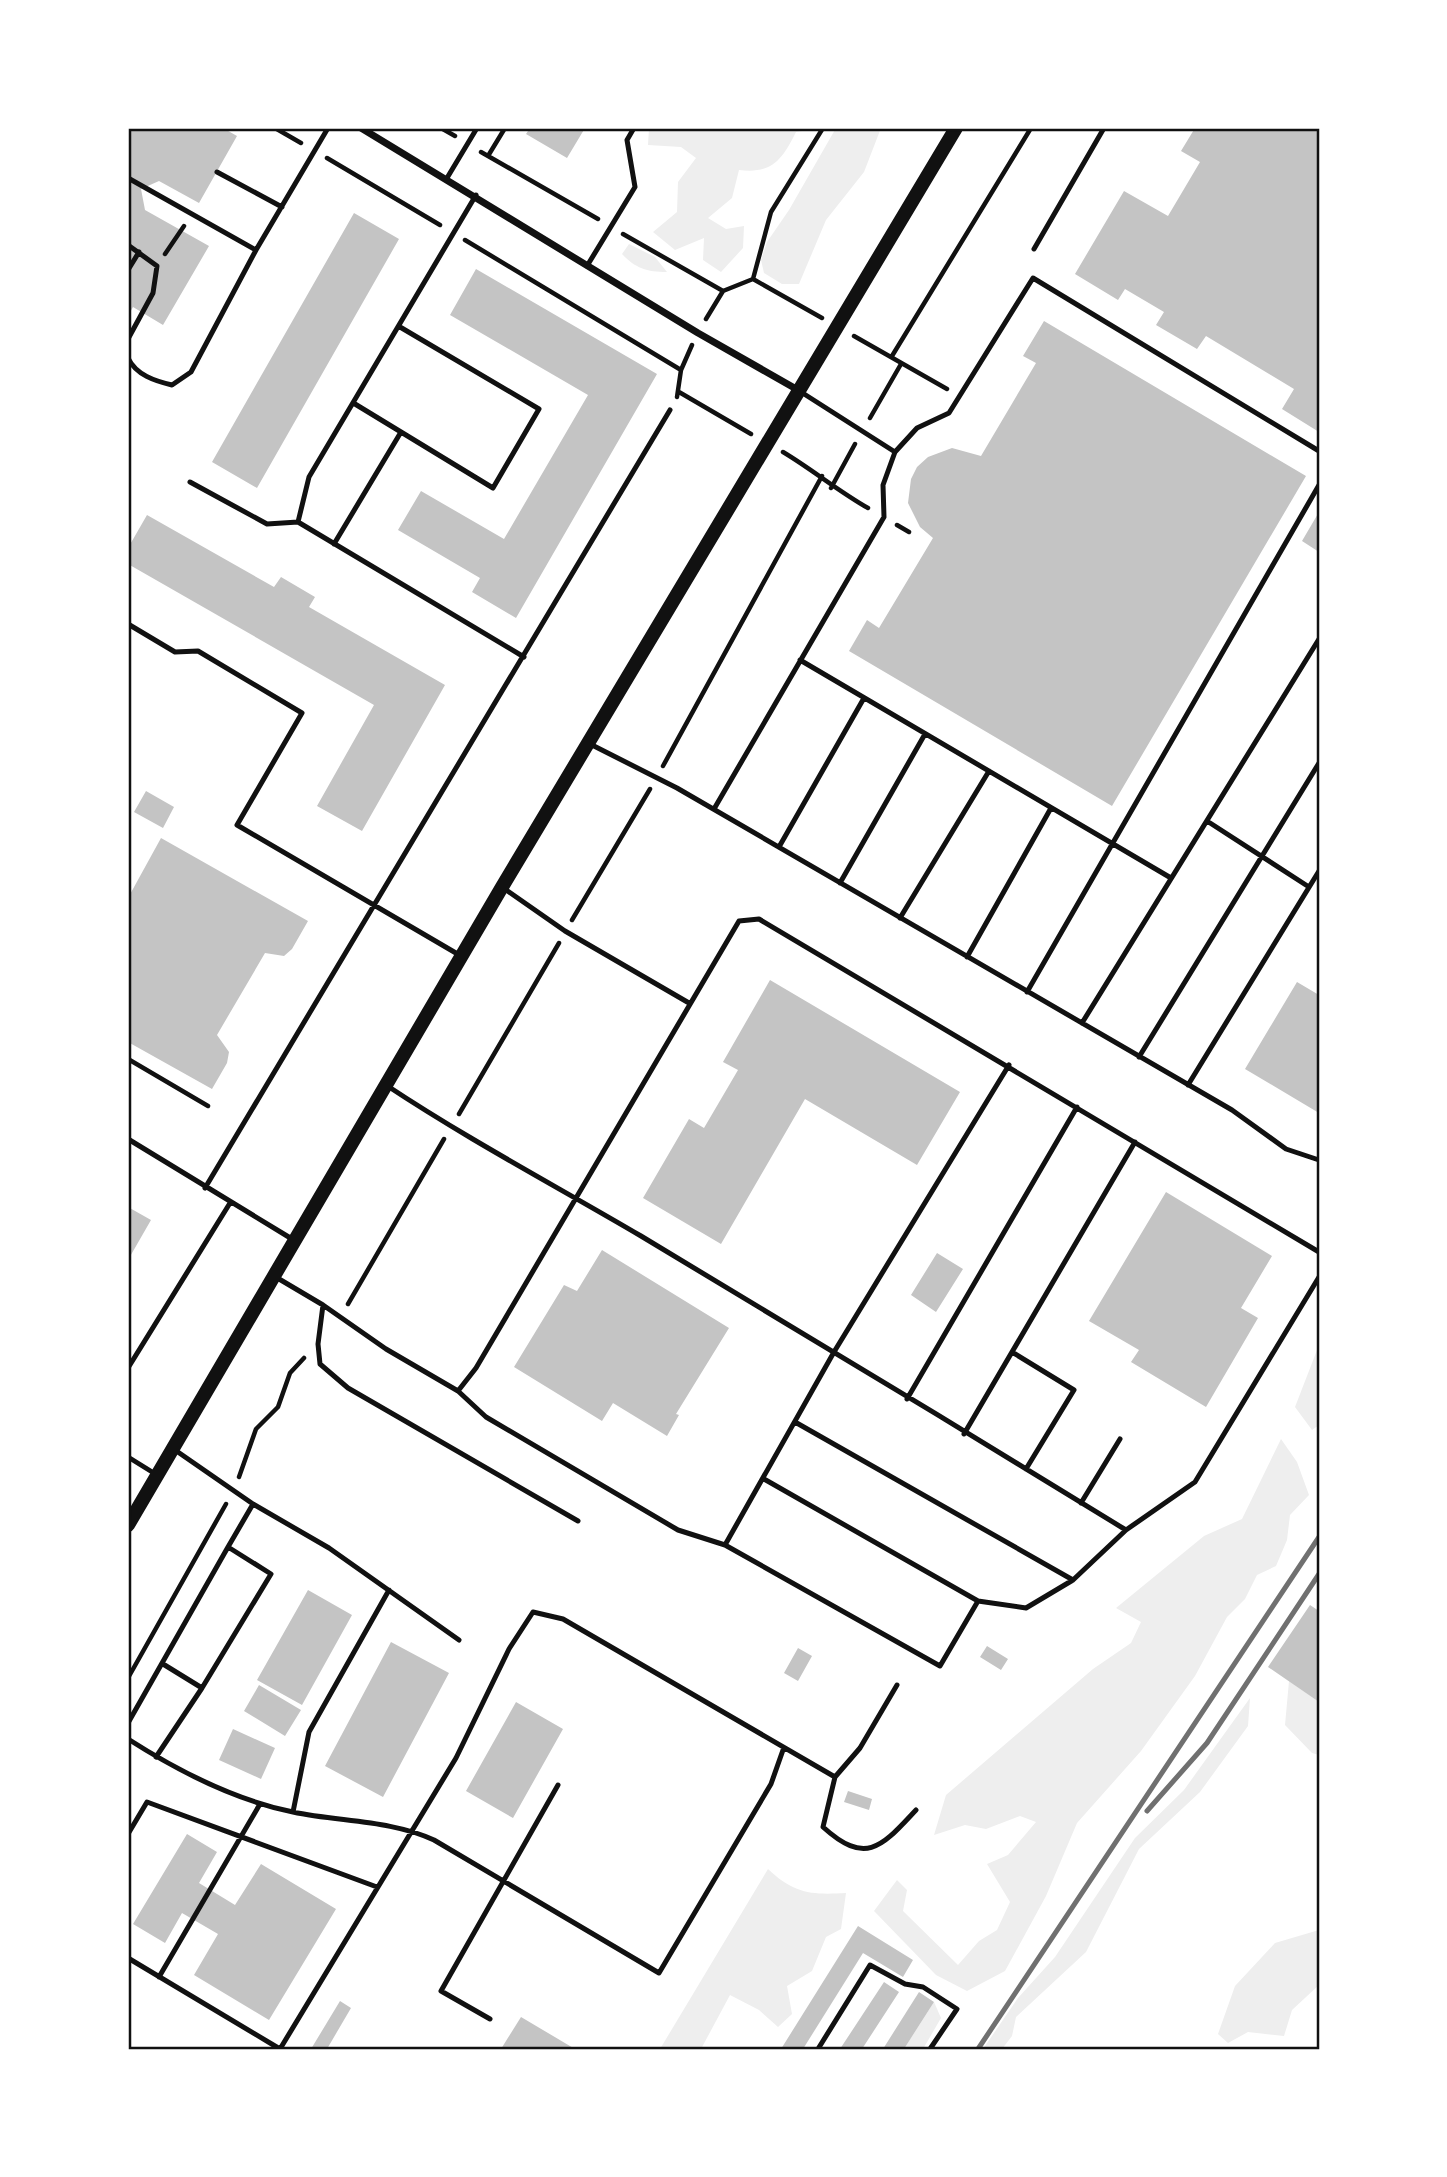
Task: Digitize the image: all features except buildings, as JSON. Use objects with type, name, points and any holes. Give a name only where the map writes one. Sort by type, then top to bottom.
[{"type":"main road","points":[[128,1525],[461,956],[956,128]]},
{"type":"street","points":[[361,128],[476,195],[698,333],[798,390]]},
{"type":"lane","points":[[128,358],[132,367],[154,381],[172,385],[191,372],[256,250],[328,128]]},
{"type":"lane","points":[[447,178],[477,128]]},
{"type":"lane","points":[[587,266],[635,187],[627,140],[634,128]]},
{"type":"lane","points":[[1034,249],[1104,128]]},
{"type":"lane","points":[[217,172],[282,207]]},
{"type":"lane","points":[[128,178],[256,250]]},
{"type":"lane","points":[[298,522],[309,477],[355,404],[476,195]]},
{"type":"lane","points":[[128,245],[157,266],[153,293],[128,339]]},
{"type":"lane","points":[[128,270],[139,252]]},
{"type":"lane","points":[[714,810],[884,517],[883,485],[895,452],[917,428],[949,412],[1033,278],[1319,451]]},
{"type":"lane","points":[[355,404],[493,488],[539,409],[400,327]]},
{"type":"lane","points":[[798,390],[895,452]]},
{"type":"lane","points":[[205,1188],[670,410]]},
{"type":"lane","points":[[334,544],[401,432]]},
{"type":"lane","points":[[190,482],[268,524],[298,522],[524,657]]},
{"type":"lane","points":[[1027,992],[1319,485]]},
{"type":"lane","points":[[128,624],[175,652],[198,651],[302,713],[237,825],[461,956]]},
{"type":"lane","points":[[1082,1024],[1319,639]]},
{"type":"lane","points":[[800,660],[1171,878]]},
{"type":"lane","points":[[779,847],[864,698]]},
{"type":"lane","points":[[840,883],[925,734]]},
{"type":"lane","points":[[590,744],[714,810],[1139,1056],[1232,1111],[1286,1149],[1319,1160]]},
{"type":"lane","points":[[1139,1056],[1319,763]]},
{"type":"lane","points":[[900,918],[989,771]]},
{"type":"lane","points":[[967,957],[1051,808]]},
{"type":"lane","points":[[1207,821],[1309,887]]},
{"type":"lane","points":[[1188,1085],[1319,871]]},
{"type":"lane","points":[[502,887],[565,931],[689,1003]]},
{"type":"lane","points":[[458,1391],[476,1368],[739,921],[760,919],[1319,1252]]},
{"type":"lane","points":[[725,1545],[834,1352],[1009,1065]]},
{"type":"lane","points":[[386,1085],[451,1128],[576,1198],[1126,1530]]},
{"type":"lane","points":[[907,1399],[1077,1107]]},
{"type":"lane","points":[[128,1139],[295,1241]]},
{"type":"lane","points":[[964,1434],[1135,1142]]},
{"type":"lane","points":[[128,1368],[230,1203]]},
{"type":"lane","points":[[274,1276],[458,1391],[485,1417],[678,1530],[725,1545],[940,1666],[978,1601]]},
{"type":"lane","points":[[764,1479],[978,1601],[1026,1608],[1073,1580],[1126,1530],[1195,1482],[1319,1276]]},
{"type":"lane","points":[[323,1305],[318,1344],[320,1364],[348,1388],[578,1521]]},
{"type":"lane","points":[[1012,1352],[1073,1390],[1026,1469]]},
{"type":"lane","points":[[795,1422],[1073,1580]]},
{"type":"lane","points":[[1081,1503],[1120,1439]]},
{"type":"lane","points":[[173,1448],[253,1504],[329,1548],[459,1640]]},
{"type":"lane","points":[[128,1457],[157,1475]]},
{"type":"lane","points":[[128,1723],[253,1504]]},
{"type":"lane","points":[[156,1757],[202,1688],[271,1574],[228,1548]]},
{"type":"lane","points":[[293,1812],[309,1732],[389,1590]]},
{"type":"lane","points":[[128,1958],[280,2049],[456,1758],[509,1649],[533,1612],[563,1619],[835,1777]]},
{"type":"lane","points":[[163,1664],[202,1688]]},
{"type":"lane","points":[[897,1685],[860,1748],[835,1777],[823,1827],[838,1841],[861,1849],[883,1844],[916,1810]]},
{"type":"lane","points":[[128,1739],[156,1757],[200,1779],[260,1804],[293,1812],[413,1830],[659,1973],[771,1784],[783,1749]]},
{"type":"lane","points":[[490,2019],[441,1992],[558,1785]]},
{"type":"lane","points":[[128,1834],[147,1802],[243,1835],[377,1887]]},
{"type":"lane","points":[[159,1977],[260,1804]]},
{"type":"lane","points":[[818,2049],[870,1965],[905,1984],[923,1987],[957,2009],[930,2049]]},
{"type":"path","points":[[275,128],[681,370]]},
{"type":"path","points":[[441,128],[723,291]]},
{"type":"path","points":[[488,156],[505,128]]},
{"type":"path","points":[[670,410],[679,392],[681,370],[698,333],[723,291],[752,279],[771,212],[823,128]]},
{"type":"path","points":[[891,356],[1031,128]]},
{"type":"path","points":[[166,252],[173,242]]},
{"type":"path","points":[[679,392],[822,476],[831,488],[909,532]]},
{"type":"path","points":[[340,1319],[656,779],[822,476]]},
{"type":"path","points":[[128,1059],[208,1106]]},
{"type":"path","points":[[128,1678],[234,1490],[256,1429],[278,1407],[290,1373],[318,1344]]},
{"type":"shaded area","points":[[649,128],[820,128],[796,132],[781,157],[768,167],[760,170],[739,170],[732,198],[708,218],[726,229],[744,226],[743,248],[721,272],[703,260],[704,238],[675,250],[653,232],[677,212],[678,182],[696,158],[681,147],[648,145]]},
{"type":"shaded area","points":[[836,128],[881,128],[864,172],[826,220],[799,284],[782,284],[764,273],[761,260],[767,242],[789,210]]},
{"type":"shaded area","points":[[629,244],[655,257],[667,272],[647,270],[632,263],[622,254]]},
{"type":"shaded area","points":[[1319,1345],[1319,1425],[1312,1430],[1295,1407]]},
{"type":"shaded area","points":[[1281,1439],[1297,1462],[1309,1495],[1290,1515],[1287,1540],[1276,1566],[1257,1575],[1245,1599],[1227,1617],[1195,1676],[1141,1751],[1077,1823],[1046,1896],[1005,1971],[967,1991],[936,1975],[874,1911],[897,1880],[907,1890],[903,1911],[958,1965],[979,1941],[997,1930],[1010,1902],[987,1864],[1008,1855],[1036,1822],[1020,1816],[986,1829],[965,1825],[934,1835],[946,1795],[1093,1669],[1131,1643],[1141,1622],[1116,1608],[1204,1536],[1242,1519]]},
{"type":"shaded area","points":[[1289,1681],[1319,1702],[1319,1755],[1312,1753],[1285,1725]]},
{"type":"shaded area","points":[[1250,1698],[1248,1726],[1200,1792],[1139,1849],[1086,1952],[1016,2017],[1012,2036],[1002,2049],[983,2049],[1018,1998],[1055,1957],[1135,1838],[1184,1790]]},
{"type":"shaded area","points":[[768,1869],[786,1884],[804,1891],[846,1893],[841,1929],[826,1937],[812,1971],[787,1986],[792,2014],[778,2027],[759,2010],[730,1995],[701,2049],[660,2049]]},
{"type":"shaded area","points":[[1319,1930],[1319,1985],[1292,2010],[1284,2036],[1248,2032],[1228,2043],[1218,2034],[1235,1986],[1275,1943]]},
{"type":"shaded area","points":[[934,2002],[941,2018],[923,2049],[904,2049]]},
{"type":"railway","points":[[978,2049],[1319,1537]]},
{"type":"railway","points":[[1147,1811],[1207,1743],[1319,1574]]}]
